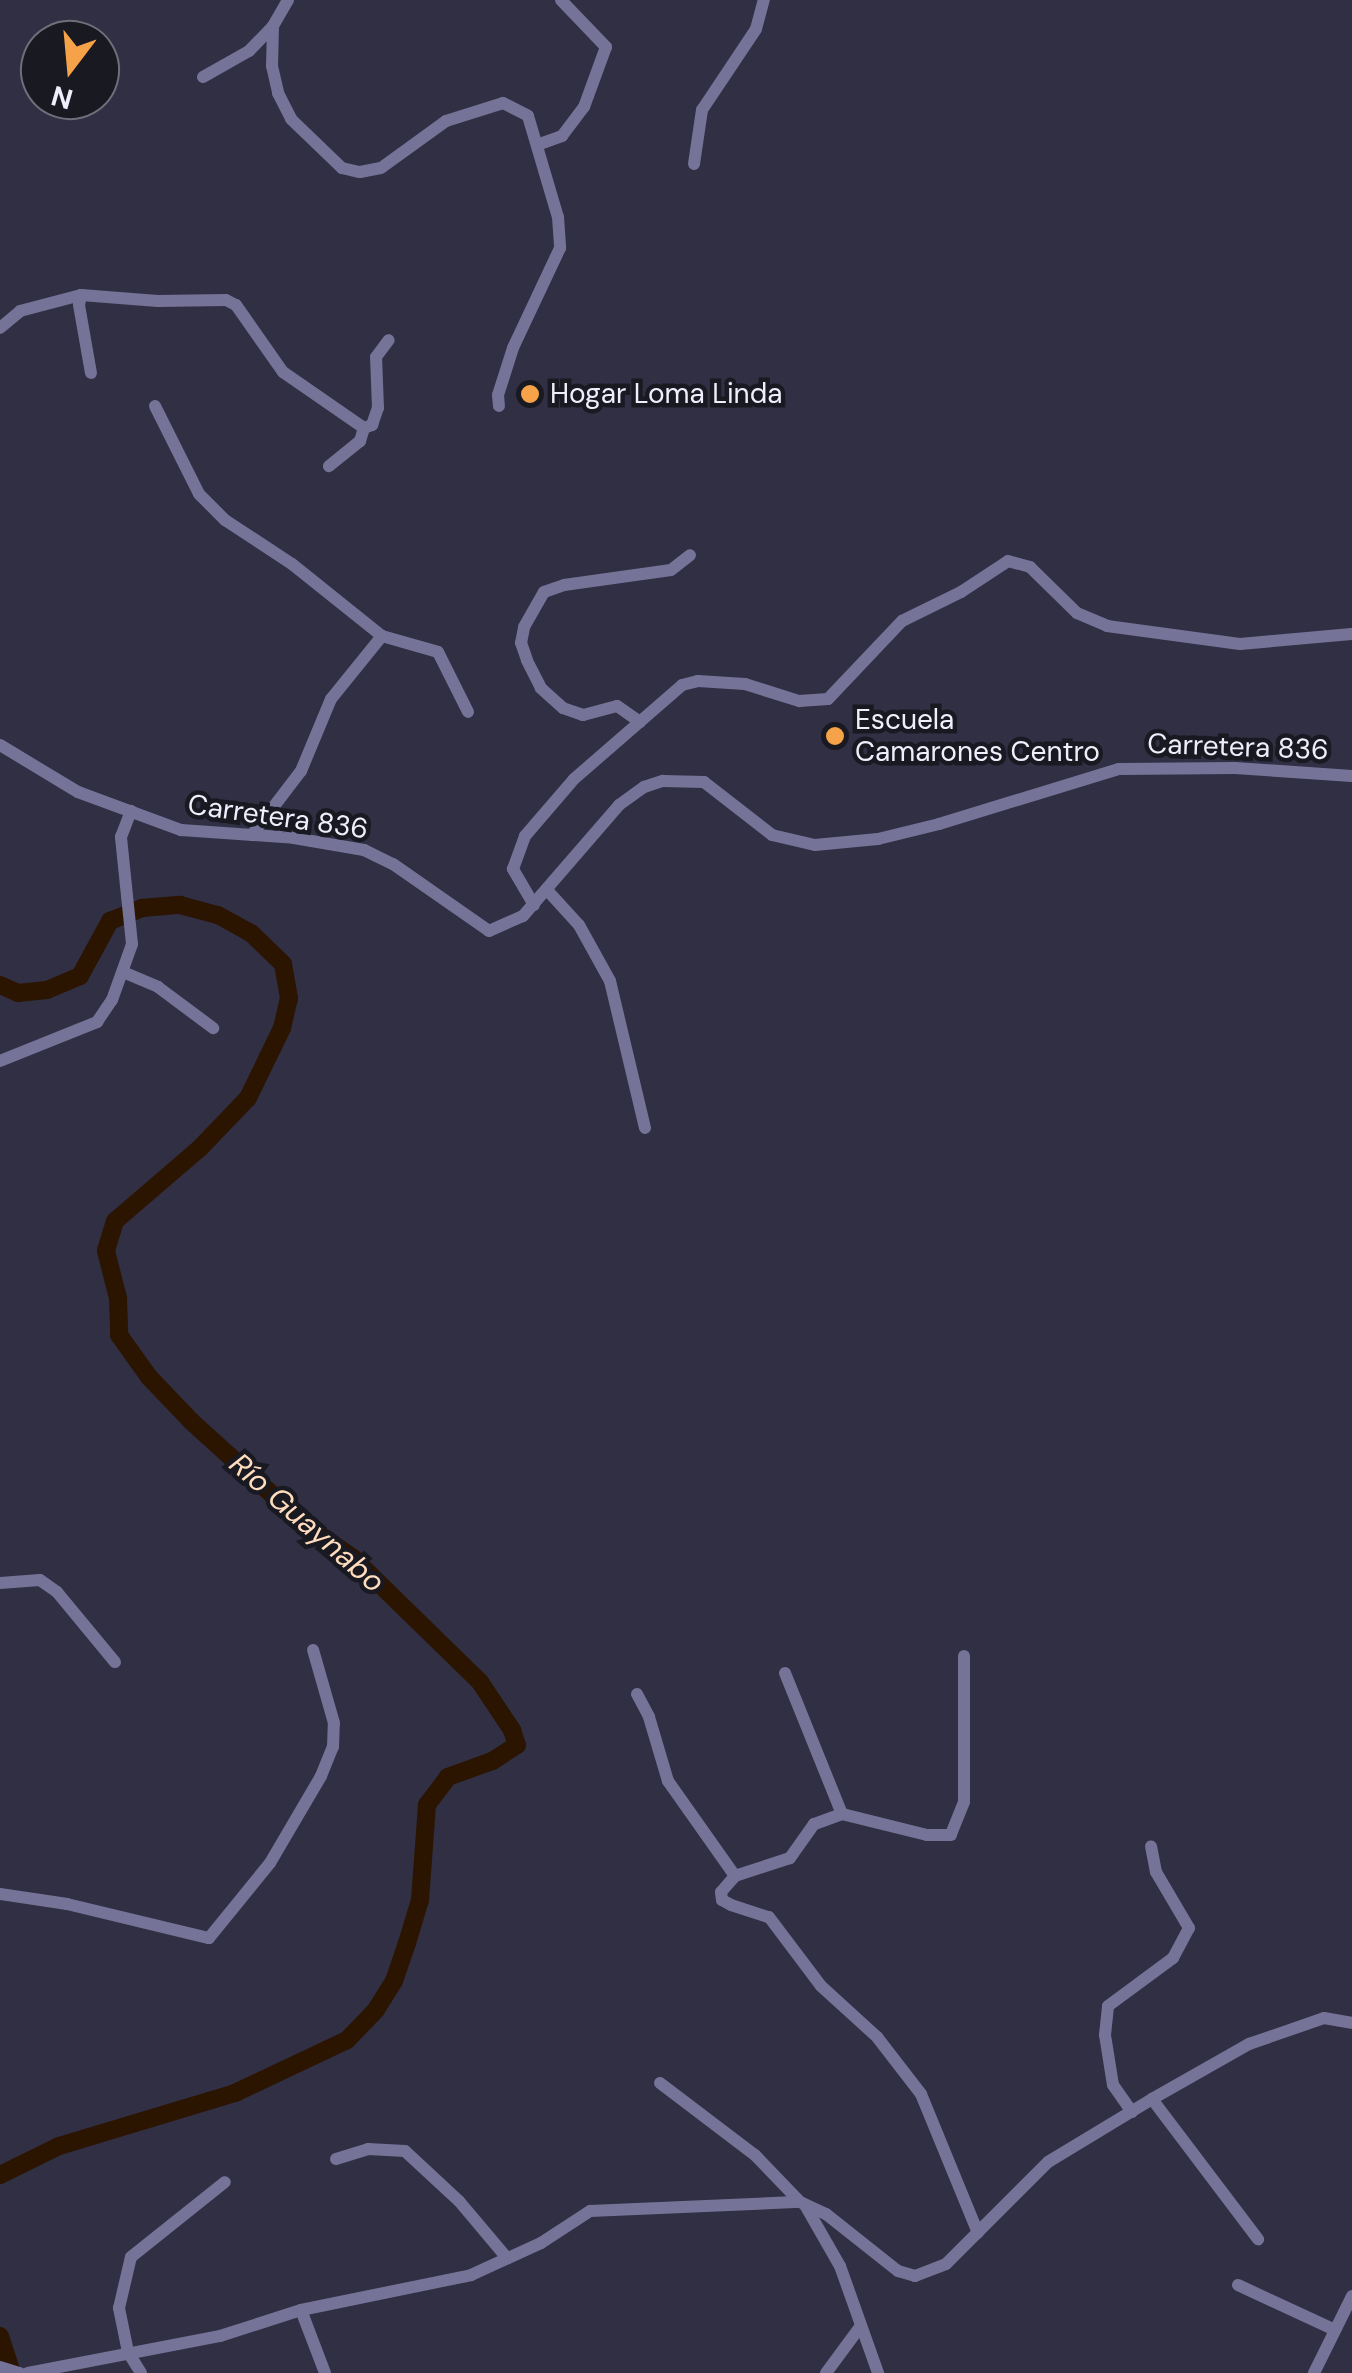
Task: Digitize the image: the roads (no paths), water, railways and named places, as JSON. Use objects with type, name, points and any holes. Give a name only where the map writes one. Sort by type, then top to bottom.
[{"type":"street","points":[[203,78],[250,51],[273,26],[288,0]]},
{"type":"street","points":[[536,146],[562,136],[584,107],[606,48],[560,0]]},
{"type":"street","points":[[694,164],[702,110],[756,29],[764,0]]},
{"type":"street","points":[[273,26],[272,66],[290,119],[342,168],[360,172],[381,168],[446,121],[503,103],[528,116],[558,217],[560,248],[509,358],[500,406]]},
{"type":"street","points":[[81,295],[79,305],[91,372]]},
{"type":"street","points":[[0,328],[20,311],[81,295],[158,301],[226,300],[236,305],[284,372],[364,428]]},
{"type":"street","points":[[364,428],[372,425],[378,408],[376,358],[389,340]]},
{"type":"street","points":[[155,406],[200,494],[225,520],[292,564],[382,636],[438,652],[468,712]]},
{"type":"street","points":[[329,466],[360,441],[364,428]]},
{"type":"street","points":[[640,722],[617,706],[583,714],[563,708],[541,688],[527,660],[521,643],[524,627],[544,592],[564,585],[671,570],[690,555]]},
{"type":"street","points":[[534,905],[514,869],[525,836],[574,779],[682,686],[698,681],[745,684],[799,701],[828,699],[902,621],[962,592],[1008,561],[1030,567],[1078,612],[1107,626],[1240,644],[1352,634]]},
{"type":"street","points":[[252,835],[302,772],[330,699],[382,636]]},
{"type":"street","name":"Carretera 836","points":[[0,746],[78,792],[181,830],[347,848],[382,858],[489,931],[510,924],[534,905],[619,805],[644,786],[663,781],[704,782],[772,835],[815,845],[878,838],[939,824],[1120,769],[1235,768],[1352,776]]},
{"type":"street","points":[[0,1061],[98,1022],[132,944],[122,833],[131,811]]},
{"type":"street","points":[[547,890],[580,925],[610,980],[645,1128]]},
{"type":"street","points":[[123,972],[158,987],[212,1028]]},
{"type":"street","points":[[0,1583],[40,1580],[58,1592],[115,1662]]},
{"type":"street","points":[[0,1894],[67,1904],[210,1938],[270,1863],[333,1747],[334,1723],[313,1650]]},
{"type":"street","points":[[964,1656],[964,1802],[956,1830],[951,1835],[927,1835],[842,1814],[814,1824],[790,1858],[735,1876],[722,1892],[722,1900],[770,1917],[821,1986],[877,2037],[921,2094],[978,2234]]},
{"type":"street","points":[[786,1672],[842,1814]]},
{"type":"street","points":[[637,1694],[650,1716],[668,1781],[735,1876]]},
{"type":"street","points":[[1132,2112],[1114,2084],[1104,2036],[1108,2006],[1173,1958],[1185,1942],[1189,1928],[1156,1872],[1151,1846]]},
{"type":"street","points":[[28,2373],[220,2336],[301,2310],[471,2275],[541,2243],[590,2211],[802,2203],[826,2214],[898,2271],[915,2276],[946,2264],[1048,2162],[1152,2099],[1249,2044],[1324,2018],[1352,2023]]},
{"type":"street","points":[[660,2083],[755,2154],[802,2203],[840,2266],[878,2373]]},
{"type":"street","points":[[1152,2099],[1258,2240]]},
{"type":"street","points":[[336,2159],[368,2149],[405,2152],[458,2200],[506,2258]]},
{"type":"street","points":[[141,2373],[128,2352],[119,2308],[131,2257],[225,2182]]},
{"type":"street","points":[[1238,2286],[1335,2330]]},
{"type":"street","points":[[1314,2373],[1352,2296]]},
{"type":"street","points":[[301,2310],[326,2373]]},
{"type":"street","points":[[826,2373],[860,2327]]},
{"type":"street","points":[[0,2368],[20,2373]]},
{"type":"waterway","name":"Río Guaynabo","points":[[0,985],[18,993],[47,990],[80,976],[110,921],[142,908],[180,905],[218,915],[251,933],[283,964],[289,998],[282,1028],[248,1098],[200,1148],[115,1221],[106,1251],[118,1298],[119,1335],[149,1377],[192,1422],[307,1526],[353,1558],[480,1682],[512,1730],[517,1745],[492,1761],[448,1777],[427,1805],[420,1900],[407,1943],[394,1981],[376,2010],[347,2040],[235,2093],[59,2146],[0,2175]]},
{"type":"waterway","name":"Río Guaynabo","points":[[0,2336],[12,2373]]},
{"type":"place","name":"Hogar Loma Linda","points":[[530,394]]},
{"type":"place","name":"Escuela Camarones Centro","points":[[835,736]]}]
